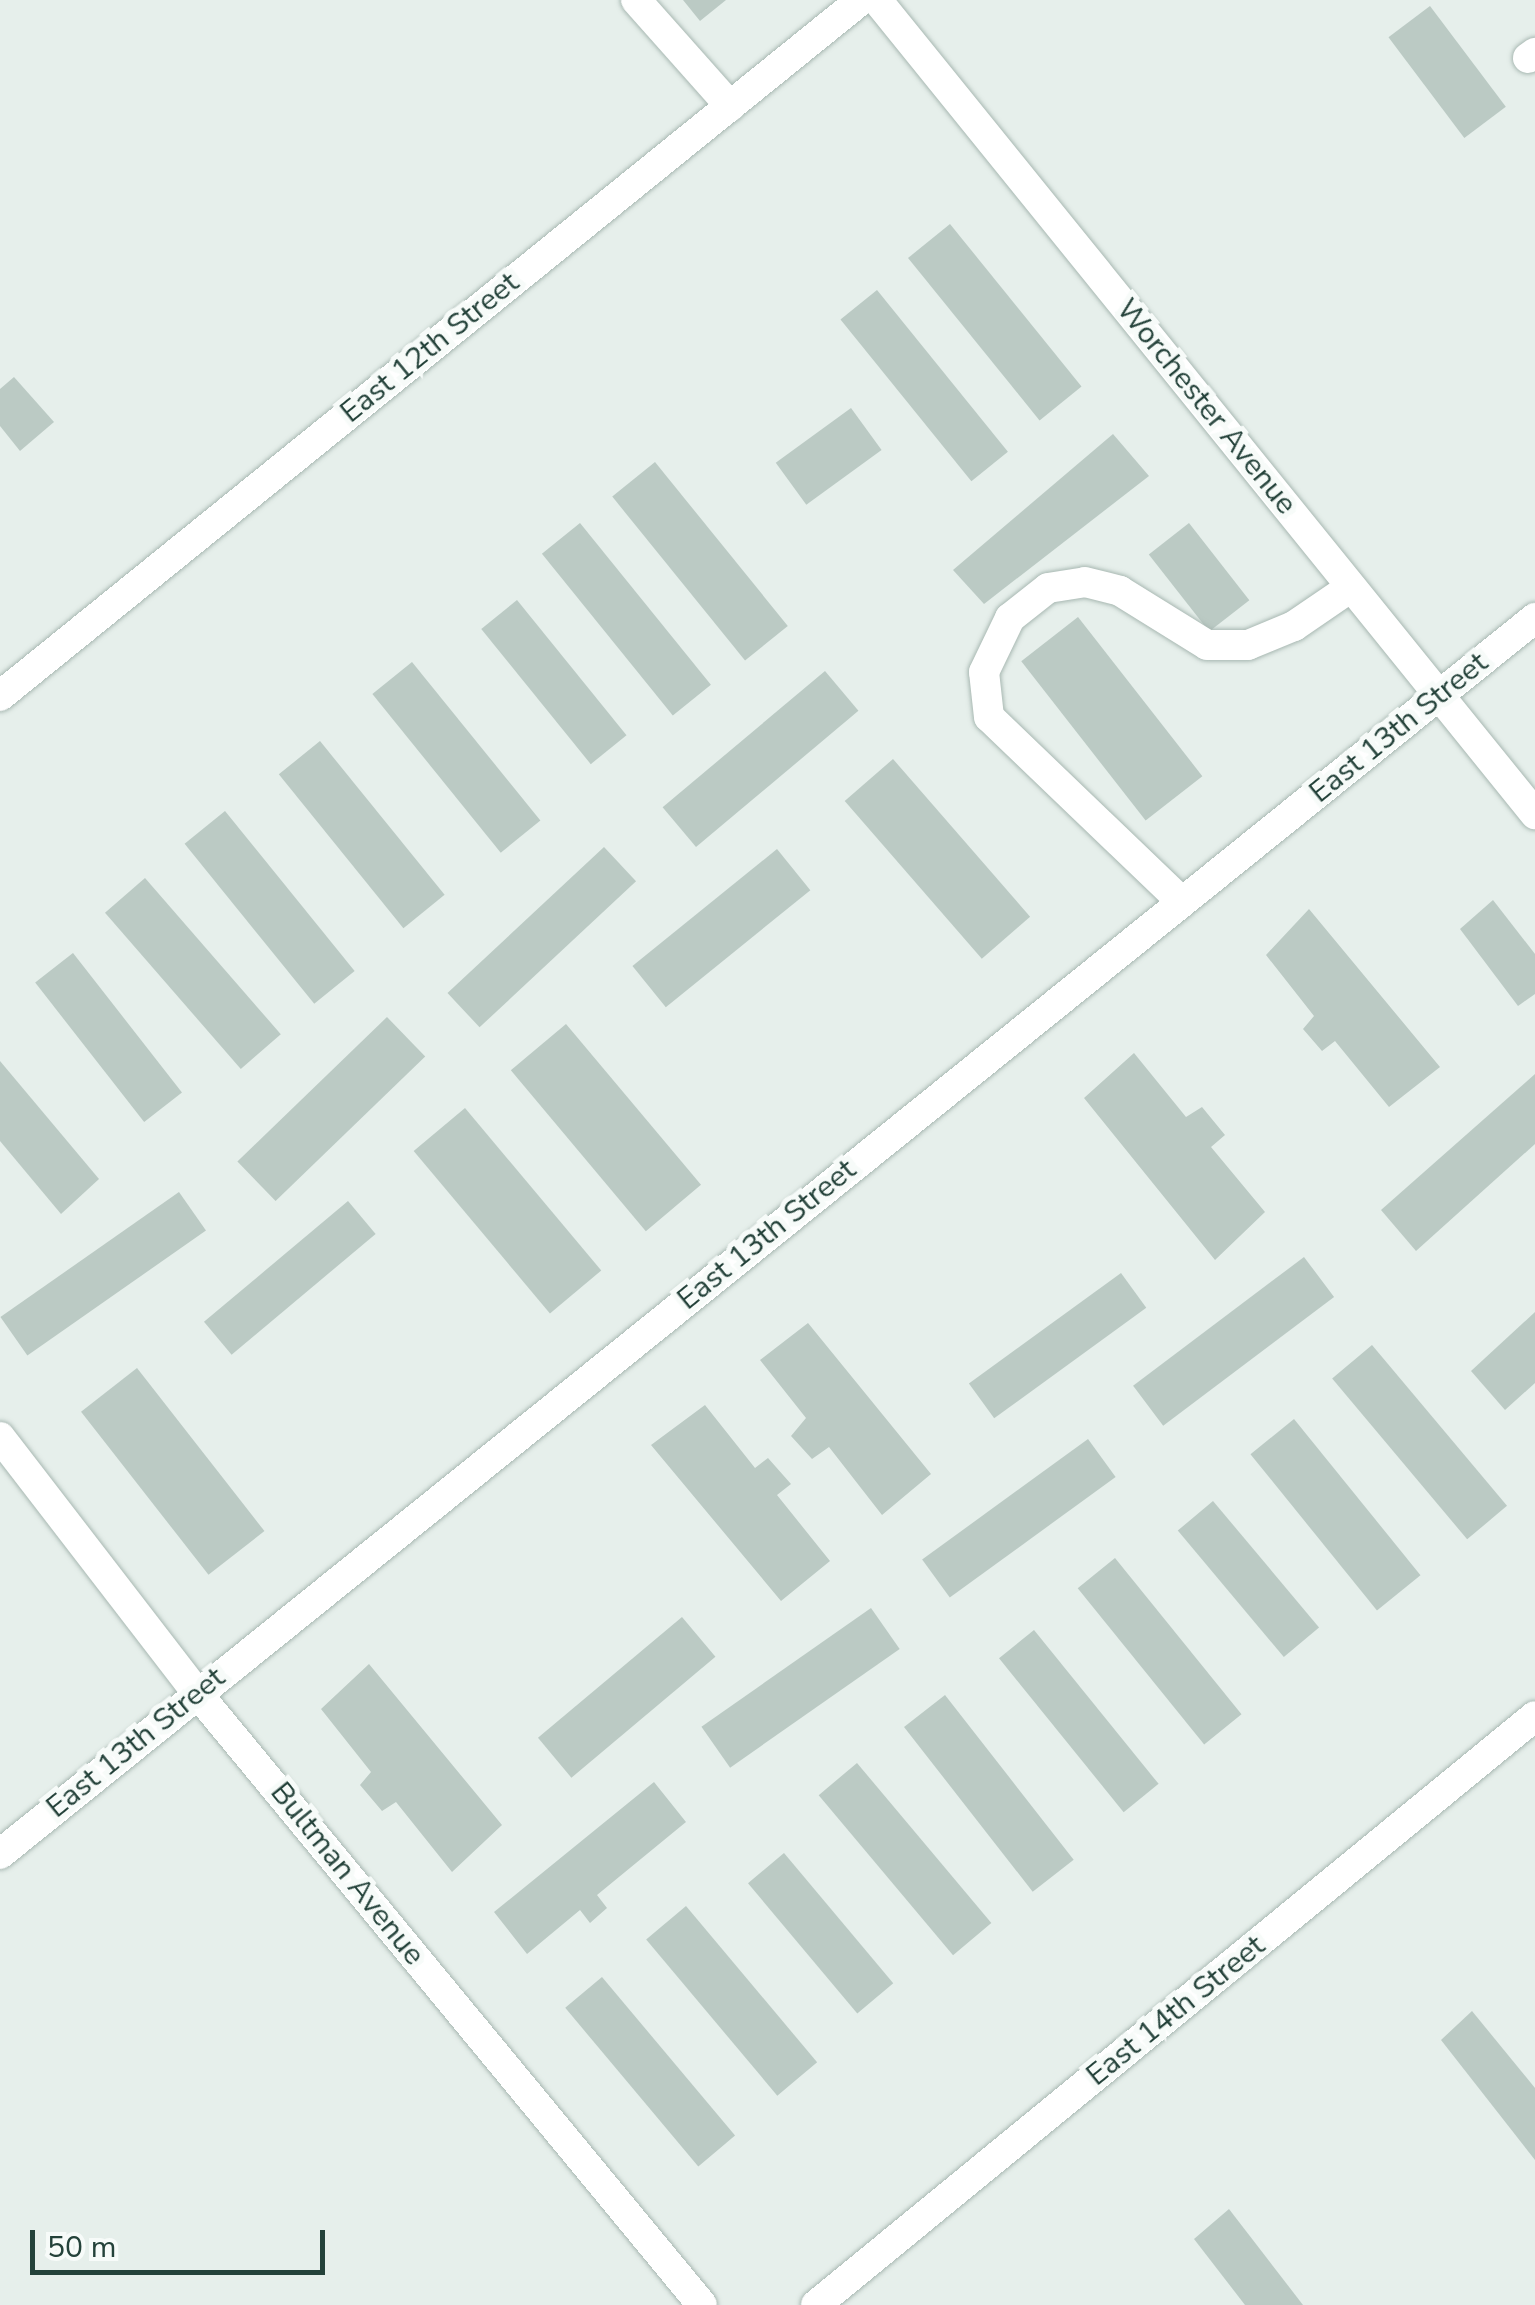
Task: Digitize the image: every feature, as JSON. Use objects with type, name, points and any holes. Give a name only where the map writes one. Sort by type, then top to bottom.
[{"type":"street","points":[[636,0],[730,106]]},
{"type":"street","name":"East 12th Street","points":[[0,696],[861,0]]},
{"type":"street","name":"Worchester Avenue","points":[[877,0],[1535,814]]},
{"type":"street","points":[[1182,902],[989,717],[984,672],[1010,618],[1048,588],[1085,582],[1120,591],[1207,645],[1248,645],[1294,626],[1351,587]]},
{"type":"street","name":"East 13th Street","points":[[0,1854],[1535,618]]},
{"type":"street","name":"Bultman Avenue","points":[[0,1437],[198,1693],[702,2305]]},
{"type":"street","name":"East 14th Street","points":[[816,2305],[1535,1716]]},
{"type":"building","points":[[683,0],[726,0],[700,21]]},
{"type":"building","points":[[1430,6],[1506,107],[1464,138],[1388,37]]},
{"type":"building","points":[[950,224],[1082,386],[1040,420],[908,258]]},
{"type":"building","points":[[877,290],[1008,452],[971,481],[840,320]]},
{"type":"building","points":[[14,377],[54,422],[20,451],[0,426],[0,389]]},
{"type":"building","points":[[851,408],[882,450],[806,505],[776,463]]},
{"type":"building","points":[[1113,434],[1149,476],[984,604],[953,570]]},
{"type":"building","points":[[655,462],[788,626],[745,661],[612,497]]},
{"type":"building","points":[[580,523],[711,685],[673,715],[542,554]]},
{"type":"building","points":[[1189,523],[1249,600],[1209,632],[1149,554]]},
{"type":"building","points":[[517,600],[627,735],[591,764],[481,629]]},
{"type":"building","points":[[1078,617],[1202,776],[1146,821],[1021,661]]},
{"type":"building","points":[[412,662],[540,821],[501,853],[372,694]]},
{"type":"building","points":[[825,671],[858,711],[696,847],[663,807]]},
{"type":"building","points":[[320,741],[445,895],[403,928],[279,774]]},
{"type":"building","points":[[893,759],[1030,917],[982,959],[845,801]]},
{"type":"building","points":[[225,811],[355,971],[314,1004],[185,844]]},
{"type":"building","points":[[604,847],[636,881],[480,1027],[447,993]]},
{"type":"building","points":[[777,849],[810,890],[666,1007],[632,966]]},
{"type":"building","points":[[145,878],[281,1034],[241,1069],[105,913]]},
{"type":"building","points":[[1493,900],[1535,954],[1535,994],[1518,1006],[1460,929]]},
{"type":"building","points":[[1309,909],[1440,1067],[1389,1107],[1335,1041],[1322,1051],[1303,1029],[1314,1016],[1266,955]]},
{"type":"building","points":[[73,953],[182,1092],[144,1122],[35,983]]},
{"type":"building","points":[[387,1017],[425,1057],[276,1201],[237,1161]]},
{"type":"building","points":[[566,1024],[701,1185],[646,1231],[511,1070]]},
{"type":"building","points":[[1134,1053],[1186,1117],[1202,1107],[1225,1135],[1211,1147],[1265,1212],[1215,1260],[1084,1098]]},
{"type":"building","points":[[0,1061],[99,1179],[61,1214],[0,1141]]},
{"type":"building","points":[[1535,1074],[1535,1144],[1416,1251],[1381,1210]]},
{"type":"building","points":[[465,1108],[601,1270],[550,1313],[414,1151]]},
{"type":"building","points":[[179,1192],[206,1231],[27,1356],[0,1317]]},
{"type":"building","points":[[348,1201],[376,1234],[232,1355],[204,1322]]},
{"type":"building","points":[[1304,1257],[1334,1297],[1163,1426],[1133,1386]]},
{"type":"building","points":[[1121,1273],[1146,1308],[994,1418],[969,1384]]},
{"type":"building","points":[[1535,1312],[1535,1383],[1505,1410],[1471,1371]]},
{"type":"building","points":[[808,1323],[931,1474],[882,1515],[829,1447],[812,1459],[791,1436],[806,1418],[760,1360]]},
{"type":"building","points":[[1372,1345],[1507,1506],[1467,1539],[1332,1378]]},
{"type":"building","points":[[137,1368],[264,1531],[208,1575],[81,1412]]},
{"type":"building","points":[[705,1405],[755,1468],[768,1458],[791,1484],[777,1495],[830,1561],[781,1601],[651,1445]]},
{"type":"building","points":[[1294,1419],[1420,1575],[1377,1610],[1250,1454]]},
{"type":"building","points":[[1088,1439],[1116,1477],[950,1598],[922,1559]]},
{"type":"building","points":[[1213,1501],[1319,1627],[1284,1657],[1178,1531]]},
{"type":"building","points":[[1115,1558],[1241,1714],[1204,1744],[1078,1588]]},
{"type":"building","points":[[871,1608],[900,1649],[730,1768],[701,1727]]},
{"type":"building","points":[[682,1617],[715,1657],[571,1778],[538,1738]]},
{"type":"building","points":[[1034,1630],[1159,1784],[1124,1812],[999,1658]]},
{"type":"building","points":[[369,1664],[502,1825],[452,1872],[396,1802],[382,1811],[360,1785],[371,1772],[321,1709]]},
{"type":"building","points":[[945,1695],[1074,1860],[1033,1892],[904,1727]]},
{"type":"building","points":[[857,1763],[991,1923],[953,1955],[819,1795]]},
{"type":"building","points":[[654,1782],[686,1822],[597,1895],[607,1908],[590,1923],[580,1910],[527,1954],[494,1912]]},
{"type":"building","points":[[784,1853],[893,1983],[857,2013],[748,1883]]},
{"type":"building","points":[[686,1906],[817,2062],[777,2096],[646,1939]]},
{"type":"building","points":[[602,1977],[735,2136],[698,2166],[565,2008]]},
{"type":"building","points":[[1472,2011],[1535,2088],[1535,2160],[1441,2040]]},
{"type":"building","points":[[1229,2209],[1303,2305],[1245,2305],[1194,2239]]}]
